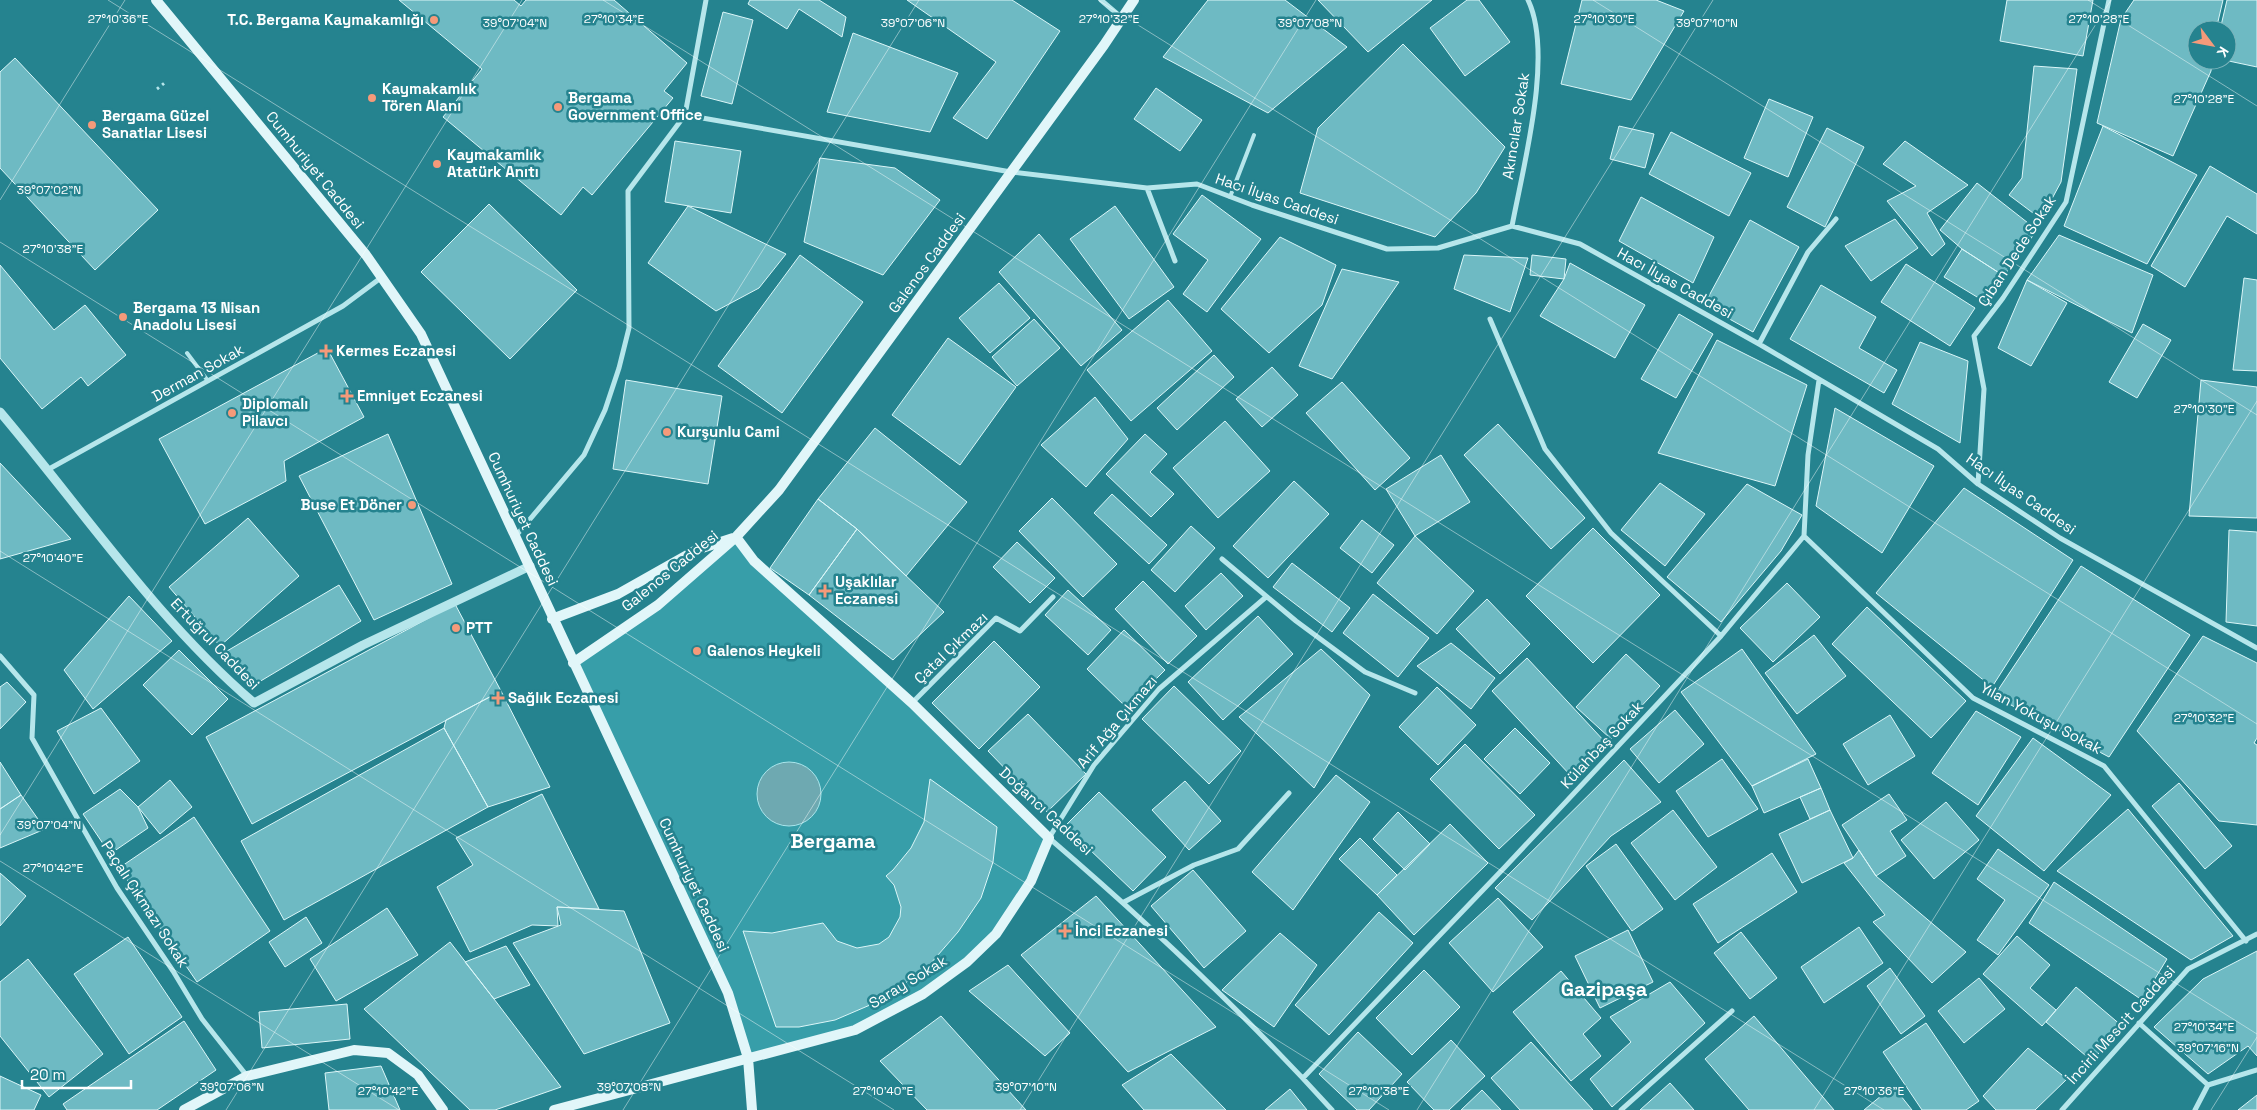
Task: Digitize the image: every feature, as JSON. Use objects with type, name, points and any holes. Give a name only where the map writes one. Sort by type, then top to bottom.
[{"type":"main road","name":"Cumhuriyet Caddesi","points":[[156,0],[383,277],[421,334],[530,566],[552,619],[728,993],[748,1058],[752,1110]]},
{"type":"main road","name":"Galenos Caddesi","points":[[573,663],[658,605],[736,537],[779,490],[1012,172],[1134,0]]},
{"type":"main road","name":"Galenos Caddesi","points":[[552,619],[618,594],[696,550],[736,537]]},
{"type":"main road","name":"Doğancı Caddesi","points":[[736,537],[754,561],[912,703],[1049,838]]},
{"type":"main road","name":"Saray Sokak","points":[[554,1110],[855,1030],[923,994],[968,962],[996,934],[1030,881],[1049,838]]},
{"type":"main road","points":[[184,1110],[247,1076],[354,1050],[388,1053],[418,1075],[443,1110]]},
{"type":"street","points":[[515,537],[584,455],[605,410],[619,368],[629,328],[628,191],[685,115],[706,0]]},
{"type":"street","points":[[1101,0],[1123,18]]},
{"type":"street","name":"Akıncılar Sokak","points":[[1512,226],[1538,82],[1534,13],[1528,0]]},
{"type":"street","name":"Çıban Dede Sokak","points":[[1978,484],[1984,389],[1974,336],[2003,298],[2066,202],[2109,0]]},
{"type":"street","name":"Hacı İlyas Caddesi","points":[[685,115],[1012,172],[1147,188],[1196,184],[1387,249],[1438,248],[1512,226],[1580,244],[1759,344],[1938,449],[1978,484],[2060,538],[2257,648]]},
{"type":"street","points":[[1147,188],[1175,261]]},
{"type":"street","points":[[1759,344],[1808,252],[1836,219]]},
{"type":"street","name":"Derman Sokak","points":[[49,469],[343,306],[383,277]]},
{"type":"street","points":[[1490,319],[1545,449],[1611,532],[1721,636]]},
{"type":"street","points":[[1804,536],[1808,455],[1819,380]]},
{"type":"street","name":"Ertuğrul Caddesi","points":[[0,412],[49,469],[172,623],[229,682],[254,703],[363,645],[530,566]]},
{"type":"street","name":"Külahbaş Sokak","points":[[1303,1078],[1511,861],[1721,636],[1804,536]]},
{"type":"street","name":"Yılan Yokuşu Sokak","points":[[1804,536],[1973,698],[2104,766],[2246,941]]},
{"type":"street","points":[[1222,559],[1266,597],[1365,672],[1415,693]]},
{"type":"street","name":"Çatal Çıkmazı","points":[[912,703],[996,618],[1020,631],[1053,597]]},
{"type":"street","name":"Arif Ağa Çıkmazı","points":[[1049,838],[1094,765],[1159,689],[1266,597]]},
{"type":"street","name":"Paçalı Çıkmazı Sokak","points":[[0,656],[34,695],[32,738],[117,888],[173,971],[202,1019],[247,1076]]},
{"type":"street","points":[[1124,902],[1194,865],[1238,849],[1289,793]]},
{"type":"street","name":"Doğancı Caddesi","points":[[1049,838],[1124,902],[1303,1078],[1332,1110]]},
{"type":"street","name":"İncirli Mescit Caddesi","points":[[2062,1110],[2188,969],[2257,934]]},
{"type":"street","points":[[1621,1110],[1732,1011]]},
{"type":"street","points":[[2139,1024],[2208,1085]]},
{"type":"street","points":[[2195,1110],[2208,1085],[2257,1070]]},
{"type":"lane","points":[[1230,197],[1254,135]]},
{"type":"lane","points":[[187,353],[209,382]]},
{"type":"path","points":[[157,89],[167,81]]},
{"type":"green space","points":[[736,537],[1049,838],[996,934],[967,962],[859,1028],[748,1058],[728,993],[573,663],[613,635]]},
{"type":"water","points":[[783,762],[795,762],[812,771],[819,782],[821,794],[819,806],[812,817],[795,826],[783,826],[771,821],[762,812],[757,800],[757,788],[762,776],[771,767]]},
{"type":"building","name":"Bergama Government Office","points":[[399,0],[514,0],[521,6],[526,0],[614,0],[687,63],[664,91],[673,98],[592,195],[583,187],[561,215],[443,117],[482,69]]},
{"type":"building","points":[[750,0],[819,0],[846,17],[842,37],[799,9],[787,29],[748,4]]},
{"type":"building","points":[[907,0],[1012,0],[1060,31],[987,139],[953,118],[996,62]]},
{"type":"building","points":[[1208,0],[1285,0],[1347,47],[1268,113],[1163,57]]},
{"type":"building","points":[[1318,0],[1432,0],[1368,52]]},
{"type":"building","points":[[1467,0],[1479,0],[1510,42],[1465,76],[1430,28]]},
{"type":"building","points":[[1582,0],[1656,0],[1684,11],[1631,100],[1561,84]]},
{"type":"building","points":[[2007,0],[2093,0],[2083,56],[2000,41]]},
{"type":"building","points":[[2134,0],[2223,0],[2218,20],[2187,20],[2187,70],[2211,71],[2173,156],[2097,123],[2121,19]]},
{"type":"building","points":[[2227,0],[2257,0],[2257,67],[2237,63],[2237,20],[2222,20]]},
{"type":"building","points":[[723,12],[753,20],[732,104],[701,96]]},
{"type":"building","points":[[853,33],[958,73],[930,132],[827,112]]},
{"type":"building","points":[[1403,44],[1505,147],[1476,193],[1435,237],[1300,193],[1318,128]]},
{"type":"building","name":"Bergama Güzel Sanatlar Lisesi","points":[[15,58],[158,210],[95,270],[0,168],[0,72]]},
{"type":"building","points":[[2034,66],[2077,69],[2061,182],[2041,219],[2009,195],[2022,178]]},
{"type":"building","points":[[1156,88],[1202,120],[1180,151],[1134,119]]},
{"type":"building","points":[[1769,99],[1813,117],[1788,177],[1744,158]]},
{"type":"building","points":[[1619,126],[1654,134],[1645,168],[1610,159]]},
{"type":"building","points":[[2103,126],[2197,175],[2147,264],[2064,226]]},
{"type":"building","points":[[1827,128],[1864,147],[1825,227],[1787,207]]},
{"type":"building","points":[[1671,132],[1751,173],[1729,216],[1649,174]]},
{"type":"building","points":[[675,141],[741,151],[731,213],[665,202]]},
{"type":"building","points":[[1905,141],[1968,185],[1927,213],[1945,244],[1932,256],[1887,201],[1916,186],[1883,164]]},
{"type":"building","points":[[820,158],[895,168],[940,200],[883,275],[804,242]]},
{"type":"building","points":[[2210,166],[2257,194],[2257,234],[2227,216],[2185,287],[2151,266]]},
{"type":"building","points":[[1977,183],[2037,230],[2004,276],[1962,249],[1940,230]]},
{"type":"building","points":[[1202,195],[1261,239],[1207,312],[1183,294],[1208,260],[1173,234]]},
{"type":"building","points":[[1641,197],[1714,237],[1693,283],[1619,241]]},
{"type":"building","points":[[489,204],[577,290],[510,359],[421,272]]},
{"type":"building","points":[[688,206],[786,254],[759,288],[716,311],[648,263]]},
{"type":"building","points":[[1115,206],[1174,287],[1129,319],[1070,239]]},
{"type":"building","points":[[1895,219],[1918,248],[1871,281],[1845,246]]},
{"type":"building","points":[[1750,220],[1799,247],[1753,332],[1704,305]]},
{"type":"building","points":[[1039,234],[1122,330],[1081,366],[999,272]]},
{"type":"building","points":[[2059,235],[2153,275],[2132,333],[2027,280]]},
{"type":"building","points":[[1280,237],[1336,265],[1322,305],[1269,353],[1221,309]]},
{"type":"building","points":[[1962,249],[2004,276],[1987,303],[1944,277]]},
{"type":"building","points":[[800,255],[863,302],[782,413],[718,366]]},
{"type":"building","points":[[1464,255],[1528,258],[1510,312],[1454,289]]},
{"type":"building","points":[[1532,255],[1566,259],[1564,279],[1530,275]]},
{"type":"building","points":[[1570,263],[1645,305],[1615,358],[1540,316],[1564,279]]},
{"type":"building","points":[[1906,264],[1975,308],[1950,346],[1881,302]]},
{"type":"building","points":[[0,265],[54,330],[85,305],[126,355],[88,386],[81,377],[42,409],[0,358]]},
{"type":"building","points":[[1342,269],[1399,282],[1332,379],[1299,366]]},
{"type":"building","points":[[2244,278],[2257,280],[2257,371],[2233,370]]},
{"type":"building","points":[[2027,280],[2067,303],[2031,366],[1998,348]]},
{"type":"building","points":[[999,283],[1030,318],[990,353],[959,318]]},
{"type":"building","points":[[1821,285],[1876,317],[1859,348],[1897,370],[1884,393],[1790,339]]},
{"type":"building","points":[[1168,300],[1212,351],[1131,421],[1087,370]]},
{"type":"building","points":[[1679,314],[1713,334],[1676,398],[1641,379]]},
{"type":"building","points":[[1034,319],[1060,348],[1017,386],[992,357]]},
{"type":"building","points":[[2143,324],[2171,340],[2137,398],[2109,382]]},
{"type":"building","points":[[948,338],[1016,387],[960,465],[892,415]]},
{"type":"building","points":[[1717,340],[1807,385],[1775,486],[1658,453]]},
{"type":"building","points":[[1920,342],[1968,361],[1960,443],[1892,404]]},
{"type":"building","points":[[327,348],[364,417],[284,461],[286,481],[205,524],[159,439]]},
{"type":"building","points":[[1214,355],[1234,377],[1177,430],[1157,408]]},
{"type":"building","points":[[1272,367],[1298,395],[1262,427],[1236,399]]},
{"type":"building","name":"Kurşunlu Cami","points":[[626,380],[722,396],[708,484],[613,469]]},
{"type":"building","points":[[2201,380],[2257,387],[2257,518],[2189,516]]},
{"type":"building","points":[[1342,382],[1410,458],[1375,490],[1306,413]]},
{"type":"building","points":[[1095,397],[1128,439],[1086,487],[1041,445]]},
{"type":"building","points":[[1835,408],[1934,466],[1882,553],[1816,506]]},
{"type":"building","points":[[1225,421],[1270,471],[1218,518],[1173,468]]},
{"type":"building","points":[[1498,424],[1585,518],[1551,549],[1464,455]]},
{"type":"building","points":[[875,428],[967,502],[906,576],[857,529],[818,499]]},
{"type":"building","points":[[388,434],[452,584],[374,620],[299,476]]},
{"type":"building","points":[[1145,434],[1167,454],[1150,472],[1174,494],[1151,517],[1106,474]]},
{"type":"building","points":[[1441,455],[1470,502],[1415,536],[1386,489]]},
{"type":"building","points":[[0,463],[71,539],[0,559]]},
{"type":"building","points":[[1294,481],[1329,514],[1268,578],[1233,546]]},
{"type":"building","points":[[1660,483],[1705,514],[1665,566],[1621,530]]},
{"type":"building","points":[[1747,484],[1802,515],[1781,551],[1721,622],[1667,577]]},
{"type":"building","points":[[1964,488],[2073,560],[1992,687],[1876,593]]},
{"type":"building","points":[[1112,494],[1167,545],[1149,564],[1094,513]]},
{"type":"building","points":[[1052,498],[1117,564],[1083,597],[1019,531]]},
{"type":"building","points":[[818,499],[857,529],[809,595],[770,568]]},
{"type":"building","points":[[248,518],[299,576],[220,646],[169,587]]},
{"type":"building","points":[[1362,520],[1394,545],[1372,573],[1340,548]]},
{"type":"building","points":[[1191,526],[1215,548],[1175,592],[1151,570]]},
{"type":"building","points":[[1593,528],[1660,595],[1593,663],[1526,596]]},
{"type":"building","points":[[857,529],[944,612],[893,660],[809,595]]},
{"type":"building","points":[[2229,530],[2257,532],[2257,626],[2226,622]]},
{"type":"building","points":[[1415,536],[1474,591],[1437,634],[1377,583]]},
{"type":"building","points":[[1017,542],[1055,578],[1030,603],[993,567]]},
{"type":"building","points":[[1292,563],[1350,608],[1332,632],[1273,587]]},
{"type":"building","points":[[2081,566],[2190,635],[2109,757],[1994,696]]},
{"type":"building","points":[[1221,573],[1243,596],[1206,630],[1185,606]]},
{"type":"building","points":[[1143,581],[1197,636],[1168,664],[1115,609]]},
{"type":"building","points":[[1787,583],[1820,617],[1773,662],[1740,628]]},
{"type":"building","points":[[339,585],[361,621],[249,688],[227,651]]},
{"type":"building","points":[[1068,590],[1111,630],[1088,655],[1045,615]]},
{"type":"building","points":[[1373,594],[1429,638],[1398,677],[1343,633]]},
{"type":"building","points":[[129,596],[172,641],[93,709],[64,670]]},
{"type":"building","points":[[1487,599],[1530,644],[1500,674],[1456,629]]},
{"type":"building","points":[[455,604],[501,691],[252,824],[206,737]]},
{"type":"building","points":[[1867,607],[1966,701],[1931,738],[1832,644]]},
{"type":"building","points":[[1258,616],[1293,654],[1223,720],[1188,682]]},
{"type":"building","points":[[1124,630],[1165,670],[1127,708],[1087,669]]},
{"type":"building","points":[[1814,635],[1846,676],[1797,714],[1765,673]]},
{"type":"building","points":[[2203,636],[2257,663],[2257,738],[2254,743],[2257,745],[2257,825],[2219,821],[2137,731]]},
{"type":"building","points":[[994,641],[1040,687],[979,749],[932,703]]},
{"type":"building","points":[[1451,643],[1495,678],[1471,709],[1417,666]]},
{"type":"building","points":[[1321,649],[1370,695],[1314,788],[1239,717]]},
{"type":"building","points":[[1742,649],[1816,754],[1752,786],[1681,692]]},
{"type":"building","points":[[179,650],[228,699],[192,735],[143,685]]},
{"type":"building","points":[[1626,654],[1660,686],[1611,739],[1576,707]]},
{"type":"building","points":[[1527,658],[1606,743],[1571,776],[1492,691]]},
{"type":"building","points":[[7,682],[26,702],[0,729],[0,687]]},
{"type":"building","points":[[1174,686],[1241,751],[1209,784],[1142,719]]},
{"type":"building","points":[[1437,687],[1476,725],[1438,765],[1399,727]]},
{"type":"building","points":[[501,691],[550,787],[488,807],[444,728],[446,720]]},
{"type":"building","points":[[101,708],[140,761],[94,794],[57,731]]},
{"type":"building","points":[[1675,710],[1704,744],[1659,783],[1630,749]]},
{"type":"building","points":[[1976,711],[2021,737],[1978,805],[1932,773]]},
{"type":"building","points":[[1028,714],[1086,774],[1047,812],[988,751]]},
{"type":"building","points":[[1890,715],[1915,756],[1868,785],[1843,744]]},
{"type":"building","points":[[444,728],[488,807],[284,920],[241,841]]},
{"type":"building","points":[[1515,728],[1550,763],[1520,794],[1484,759]]},
{"type":"building","points":[[2033,738],[2111,795],[2044,871],[1976,816]]},
{"type":"building","points":[[1465,744],[1535,815],[1499,849],[1430,779]]},
{"type":"building","points":[[1722,759],[1758,809],[1708,837],[1676,791]]},
{"type":"building","points":[[1808,759],[1821,788],[1764,813],[1752,786]]},
{"type":"building","points":[[1624,760],[1661,802],[1611,836],[1532,920],[1495,888]]},
{"type":"building","points":[[0,762],[21,795],[0,809]]},
{"type":"building","points":[[1336,775],[1370,802],[1293,910],[1252,872]]},
{"type":"building","points":[[930,779],[997,827],[993,862],[981,898],[958,932],[931,963],[903,985],[870,1005],[835,1020],[799,1027],[776,1027],[743,931],[772,933],[823,923],[837,941],[857,948],[879,944],[889,937],[900,917],[901,907],[894,885],[886,876],[911,848],[924,822]]},
{"type":"building","points":[[170,780],[192,807],[160,834],[138,807]]},
{"type":"building","points":[[1185,781],[1221,821],[1189,850],[1152,810]]},
{"type":"building","points":[[2179,783],[2232,846],[2205,869],[2152,806]]},
{"type":"building","points":[[1821,788],[1830,810],[1810,819],[1800,797]]},
{"type":"building","points":[[120,789],[138,807],[148,828],[110,854],[83,814]]},
{"type":"building","points":[[1099,792],[1166,857],[1133,891],[1065,826]]},
{"type":"building","points":[[542,794],[599,909],[557,907],[558,926],[532,925],[470,952],[437,887],[473,865],[456,838]]},
{"type":"building","points":[[1889,794],[1907,820],[1890,831],[1906,856],[1876,876],[1842,825]]},
{"type":"building","points":[[21,795],[45,829],[0,848],[0,809]]},
{"type":"building","points":[[1946,802],[1979,840],[1934,879],[1901,840]]},
{"type":"building","points":[[2128,809],[2233,936],[2191,960],[2057,871]]},
{"type":"building","points":[[1673,810],[1717,867],[1675,900],[1631,843]]},
{"type":"building","points":[[1830,810],[1853,858],[1802,883],[1779,834]]},
{"type":"building","points":[[1398,812],[1430,844],[1405,870],[1373,839]]},
{"type":"building","points":[[194,817],[270,931],[197,982],[119,868]]},
{"type":"building","points":[[1450,824],[1488,863],[1414,935],[1377,895]]},
{"type":"building","points":[[1360,838],[1397,875],[1377,895],[1339,859]]},
{"type":"building","points":[[1616,844],[1663,909],[1632,931],[1586,866]]},
{"type":"building","points":[[1998,849],[2049,885],[1998,955],[1977,940],[2005,900],[1977,879]]},
{"type":"building","points":[[1859,850],[1876,876],[1966,952],[1932,983],[1873,922],[1885,915],[1844,863],[1853,858]]},
{"type":"building","points":[[1772,853],[1797,892],[1718,943],[1693,904]]},
{"type":"building","points":[[1193,870],[1246,931],[1204,968],[1151,906]]},
{"type":"building","points":[[0,873],[26,896],[0,926]]},
{"type":"building","points":[[2054,882],[2167,959],[2142,1000],[2029,923]]},
{"type":"building","points":[[1096,896],[1216,1027],[1128,1072],[1021,955]]},
{"type":"building","points":[[1498,898],[1543,947],[1493,992],[1449,943]]},
{"type":"building","points":[[557,907],[624,911],[670,1023],[584,1054],[513,943],[561,925]]},
{"type":"building","points":[[387,908],[418,955],[336,1001],[310,959]]},
{"type":"building","points":[[1379,912],[1413,943],[1329,1035],[1295,1005]]},
{"type":"building","points":[[306,917],[322,943],[285,967],[269,942]]},
{"type":"building","points":[[1859,927],[1883,963],[1824,1003],[1801,967]]},
{"type":"building","points":[[1628,930],[1653,982],[1600,1008],[1575,956]]},
{"type":"building","points":[[1741,932],[1777,978],[1750,999],[1714,953]]},
{"type":"building","points":[[1280,933],[1317,965],[1274,1027],[1222,990]]},
{"type":"building","points":[[2017,936],[2050,965],[2030,988],[2056,1010],[2042,1026],[1983,974]]},
{"type":"building","points":[[128,937],[182,1017],[129,1054],[74,974]]},
{"type":"building","points":[[450,942],[561,1087],[495,1110],[470,1110],[364,1009]]},
{"type":"building","points":[[506,946],[530,985],[494,999],[465,962]]},
{"type":"building","points":[[2257,951],[2257,1056],[2248,1046],[2208,1074],[2154,1027],[2203,979]]},
{"type":"building","points":[[28,959],[103,1054],[49,1097],[0,1036],[0,982]]},
{"type":"building","points":[[1008,965],[1070,1033],[1045,1056],[969,991]]},
{"type":"building","points":[[1890,968],[1925,1016],[1901,1034],[1867,986]]},
{"type":"building","points":[[1424,970],[1460,1007],[1412,1055],[1376,1018]]},
{"type":"building","points":[[1561,971],[1601,1018],[1583,1034],[1601,1056],[1571,1081],[1513,1012]]},
{"type":"building","points":[[1979,978],[2005,1009],[1964,1043],[1938,1011]]},
{"type":"building","points":[[1670,982],[1705,1023],[1612,1107],[1590,1079],[1631,1042],[1610,1017]]},
{"type":"building","points":[[2076,987],[2122,1026],[2092,1061],[2046,1022]]},
{"type":"building","points":[[347,1004],[350,1039],[262,1048],[259,1012]]},
{"type":"building","points":[[941,1016],[1026,1110],[927,1110],[880,1061]]},
{"type":"building","points":[[1754,1016],[1834,1110],[1749,1110],[1705,1059]]},
{"type":"building","points":[[184,1021],[216,1070],[157,1110],[67,1110],[63,1104]]},
{"type":"building","points":[[1926,1023],[1979,1101],[1966,1110],[1922,1110],[1883,1052]]},
{"type":"building","points":[[1358,1032],[1402,1074],[1369,1110],[1357,1110],[1319,1074]]},
{"type":"building","points":[[1451,1040],[1485,1076],[1449,1110],[1434,1110],[1407,1082]]},
{"type":"building","points":[[1531,1042],[1593,1110],[1520,1110],[1491,1078]]},
{"type":"building","points":[[2028,1048],[2067,1079],[2035,1110],[1996,1110],[1983,1096]]},
{"type":"building","points":[[1171,1054],[1226,1110],[1144,1110],[1122,1085]]},
{"type":"building","points":[[381,1066],[400,1110],[329,1110],[325,1073]]},
{"type":"building","points":[[0,1076],[41,1095],[34,1110],[0,1110]]},
{"type":"building","points":[[1670,1083],[1694,1110],[1640,1110]]},
{"type":"building","points":[[1893,1086],[1912,1110],[1864,1110]]},
{"type":"building","points":[[1290,1089],[1307,1110],[1265,1110]]},
{"type":"building","points":[[1482,1090],[1501,1110],[1461,1110]]},
{"type":"building","points":[[2257,1095],[2257,1110],[2238,1110]]},
{"type":"place","name":"T.C. Bergama Kaymakamlığı","points":[[434,20]]},
{"type":"place","name":"Kaymakamlık Tören Alanı","points":[[372,98]]},
{"type":"place","name":"Bergama Government Office","points":[[558,107]]},
{"type":"place","name":"Bergama Güzel Sanatlar Lisesi","points":[[92,125]]},
{"type":"place","name":"Kaymakamlık Atatürk Anıtı","points":[[437,164]]},
{"type":"place","name":"Bergama 13 Nisan Anadolu Lisesi","points":[[123,317]]},
{"type":"place","name":"Kermes Eczanesi","points":[[326,351]]},
{"type":"place","name":"Emniyet Eczanesi","points":[[347,396]]},
{"type":"place","name":"Diplomalı Pilavcı","points":[[232,413]]},
{"type":"place","name":"Kurşunlu Cami","points":[[667,432]]},
{"type":"place","name":"Buse Et Döner","points":[[412,505]]},
{"type":"place","name":"Uşaklılar Eczanesi","points":[[825,591]]},
{"type":"place","name":"PTT","points":[[456,628]]},
{"type":"place","name":"Galenos Heykeli","points":[[697,651]]},
{"type":"place","name":"Sağlık Eczanesi","points":[[498,698]]},
{"type":"place","name":"İnci Eczanesi","points":[[1065,931]]},
{"type":"district","name":"Bergama","points":[[833,841]]},
{"type":"district","name":"Gazipaşa","points":[[1604,989]]}]
